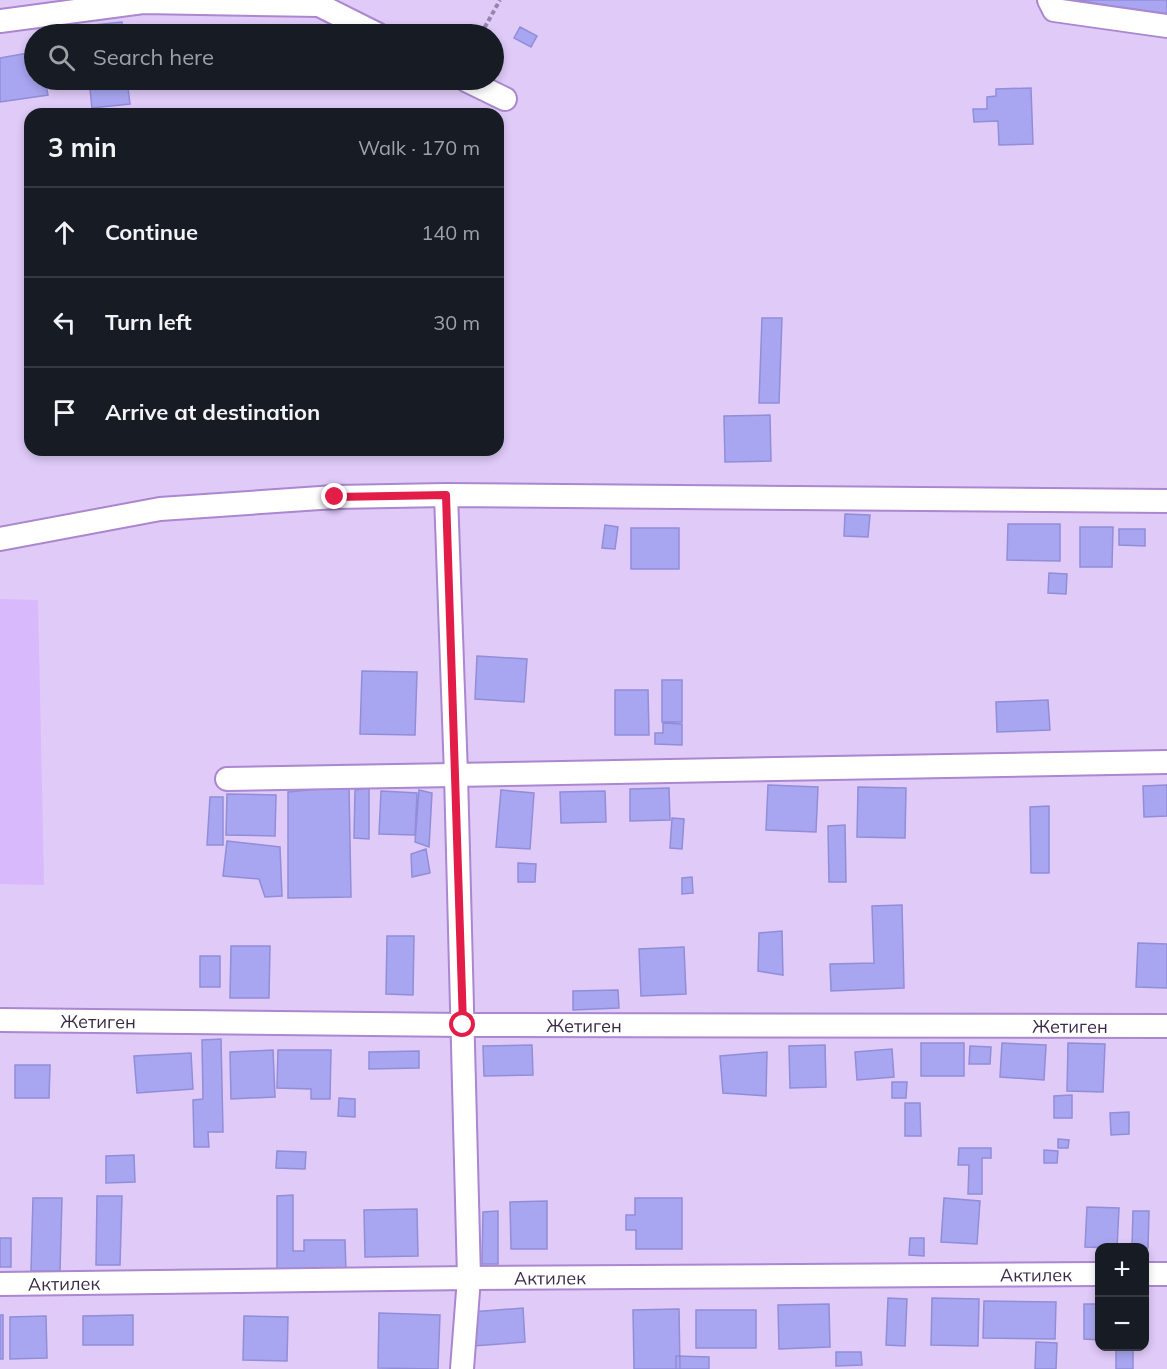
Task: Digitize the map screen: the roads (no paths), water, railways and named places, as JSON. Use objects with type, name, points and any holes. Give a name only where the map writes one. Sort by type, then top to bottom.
[{"type":"street","points":[[0,21],[143,2],[319,5],[357,24]]},
{"type":"street","points":[[1052,5],[1167,26]]},
{"type":"street","points":[[487,90],[506,99]]},
{"type":"street","points":[[446,495],[469,1278],[462,1369]]},
{"type":"street","points":[[0,539],[160,509],[335,497],[446,495],[1167,501]]},
{"type":"street","points":[[227,779],[1167,762]]},
{"type":"street","name":"Жетиген","points":[[0,1020],[463,1025],[1167,1026]]},
{"type":"street","name":"Актилек","points":[[0,1284],[1095,1274]]},
{"type":"street","points":[[1149,1274],[1167,1274]]}]
